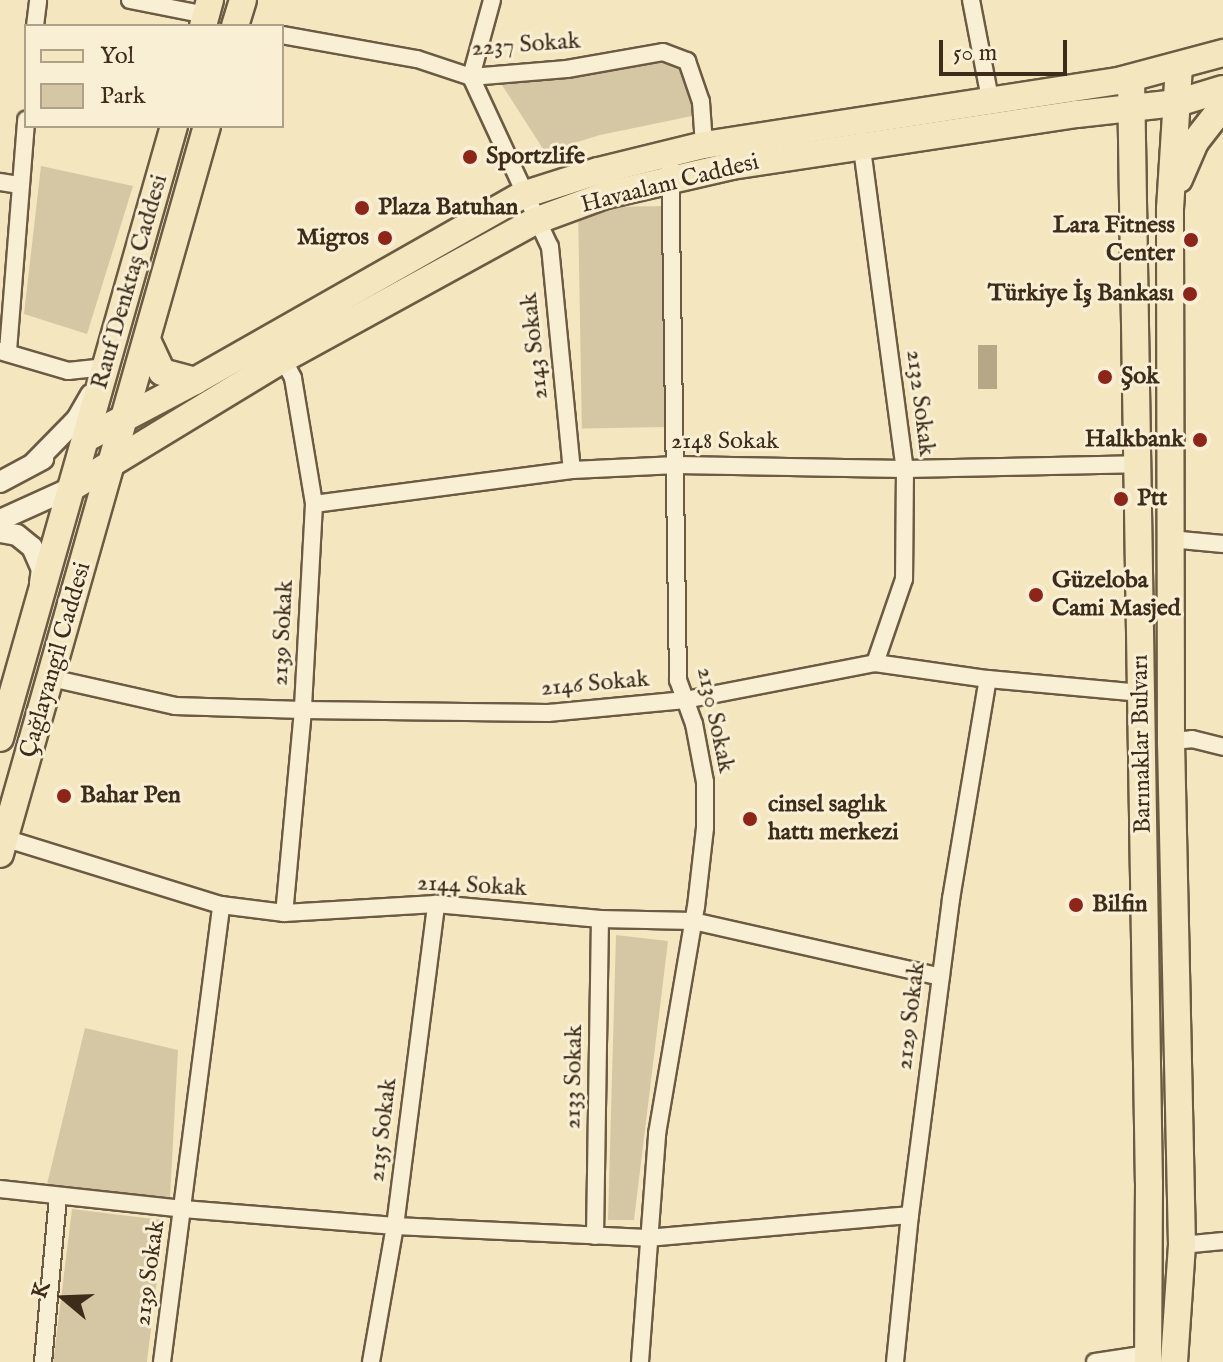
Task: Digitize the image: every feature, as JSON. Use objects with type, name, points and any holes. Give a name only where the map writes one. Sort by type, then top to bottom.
[{"type":"main road","points":[[236,24],[243,0]]},
{"type":"main road","name":"Havaalanı Caddesi","points":[[87,438],[195,381],[523,195],[860,133],[990,99],[1131,78],[1223,53]]},
{"type":"main road","points":[[1170,209],[1179,67]]},
{"type":"main road","name":"Barınaklar Bulvarı","points":[[1131,78],[1148,1358]]},
{"type":"main road","name":"Havaalanı Caddesi","points":[[71,488],[112,466],[178,420],[283,359],[535,221],[606,195],[671,166],[704,145],[1077,114],[1177,103],[1223,89]]},
{"type":"main road","points":[[1170,209],[1185,162],[1223,106]]},
{"type":"main road","points":[[1077,114],[1111,125],[1123,139],[1132,160]]},
{"type":"main road","name":"Rauf Denktaş Caddesi","points":[[71,488],[173,128]]},
{"type":"main road","name":"Rauf Denktaş Caddesi","points":[[112,466],[206,128]]},
{"type":"main road","name":"Barınaklar Bulvarı","points":[[1170,209],[1171,741],[1182,1245],[1174,1362]]},
{"type":"main road","points":[[147,340],[162,372],[195,381]]},
{"type":"main road","points":[[95,525],[122,484],[178,420]]},
{"type":"main road","name":"Çağlayangil Caddesi","points":[[2,846],[112,466]]},
{"type":"main road","name":"Çağlayangil Caddesi","points":[[0,738],[71,488]]},
{"type":"street","points":[[35,24],[38,0]]},
{"type":"street","points":[[130,0],[206,14]]},
{"type":"street","points":[[471,77],[492,0]]},
{"type":"street","points":[[971,0],[990,99]]},
{"type":"street","name":"2237 Sokak","points":[[284,35],[417,59],[471,77],[567,69],[663,52],[687,61],[701,102],[704,145]]},
{"type":"street","name":"2143 Sokak","points":[[471,77],[535,221],[550,247],[572,470]]},
{"type":"street","points":[[25,128],[4,351],[68,371],[107,361]]},
{"type":"street","name":"2132 Sokak","points":[[860,133],[905,469],[904,579],[875,663]]},
{"type":"street","name":"2130 Sokak","points":[[640,1362],[647,1238],[668,1062],[693,921],[705,828],[705,782],[678,680],[671,166]]},
{"type":"street","points":[[0,182],[20,185]]},
{"type":"street","name":"2139 Sokak","points":[[283,359],[293,378],[314,504],[303,710],[284,913]]},
{"type":"street","points":[[34,463],[77,419],[107,361]]},
{"type":"street","name":"Havaalanı Caddesi","points":[[0,482],[87,438]]},
{"type":"street","name":"2148 Sokak","points":[[314,504],[572,470],[677,465],[905,469],[1136,464]]},
{"type":"street","name":"Havaalanı Caddesi","points":[[0,520],[71,488]]},
{"type":"street","points":[[0,532],[17,535],[32,547],[42,569],[35,618]]},
{"type":"street","points":[[1170,539],[1223,544]]},
{"type":"street","name":"2146 Sokak","points":[[51,678],[175,706],[303,710],[548,713],[685,700],[875,663],[988,679],[1141,693]]},
{"type":"street","name":"2129 Sokak","points":[[895,1362],[910,1215],[941,977],[988,679]]},
{"type":"street","points":[[1171,741],[1192,739],[1223,747]]},
{"type":"street","name":"2144 Sokak","points":[[2,846],[221,905],[284,913],[436,904],[600,919],[693,921],[941,977]]},
{"type":"street","name":"2135 Sokak","points":[[371,1362],[395,1226],[436,904]]},
{"type":"street","name":"2139 Sokak","points":[[162,1362],[221,905]]},
{"type":"street","name":"2133 Sokak","points":[[595,1236],[600,919]]},
{"type":"street","points":[[0,1189],[183,1209],[395,1226],[647,1238],[910,1215]]},
{"type":"street","points":[[43,1362],[58,1197]]},
{"type":"street","points":[[1182,1245],[1223,1241]]},
{"type":"street","points":[[1095,1362],[1148,1358]]},
{"type":"green space","points":[[671,61],[684,67],[697,115],[600,135],[545,152],[502,85]]},
{"type":"green space","points":[[41,166],[133,186],[87,334],[24,314]]},
{"type":"green space","points":[[665,206],[669,427],[582,428],[578,208]]},
{"type":"green space","points":[[616,935],[668,941],[634,1220],[608,1220]]},
{"type":"green space","points":[[85,1028],[178,1050],[170,1198],[47,1184]]},
{"type":"green space","points":[[72,1209],[164,1220],[147,1362],[53,1362]]},
{"type":"shaded area","points":[[978,345],[997,345],[997,389],[978,389]]},
{"type":"place","name":"Sportzlife","points":[[470,157]]},
{"type":"place","name":"Plaza Batuhan","points":[[362,208]]},
{"type":"place","name":"Migros","points":[[385,238]]},
{"type":"place","name":"Lara Fitness Center","points":[[1191,240]]},
{"type":"place","name":"Türkiye İş Bankası","points":[[1190,294]]},
{"type":"place","name":"Şok","points":[[1105,377]]},
{"type":"place","name":"Halkbank","points":[[1200,440]]},
{"type":"place","name":"Ptt","points":[[1121,499]]},
{"type":"place","name":"Güzeloba Cami Masjed","points":[[1036,595]]},
{"type":"place","name":"Bahar Pen","points":[[64,796]]},
{"type":"place","name":"cinsel saglık hattı merkezi","points":[[750,819]]},
{"type":"place","name":"Bilfin","points":[[1076,905]]}]
